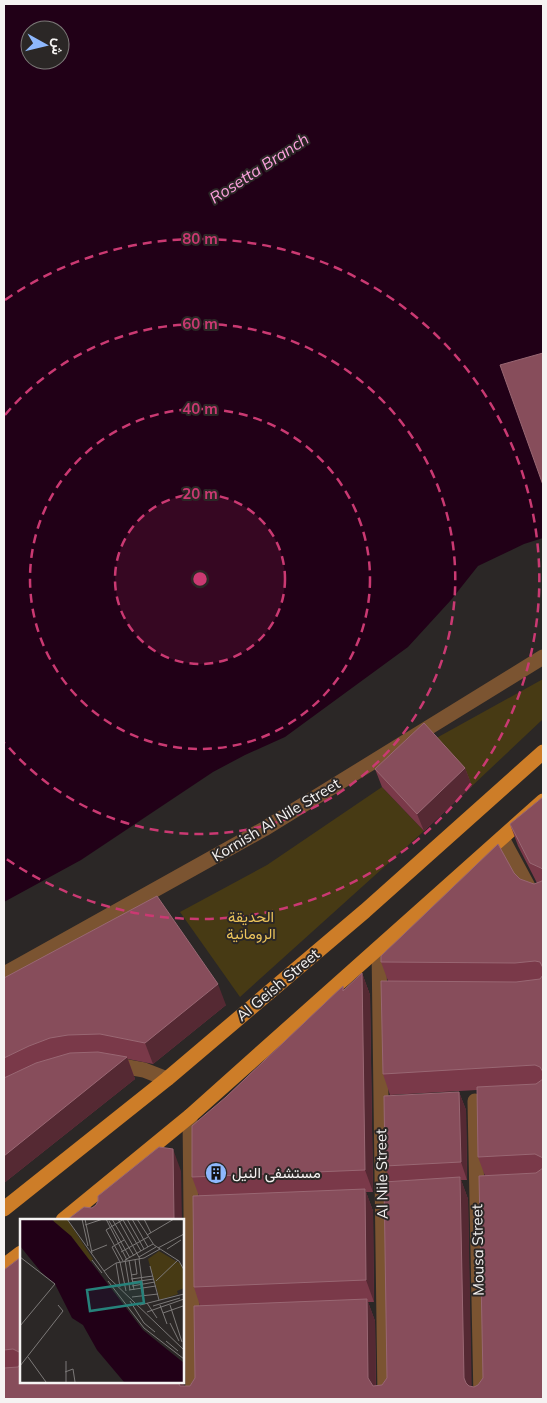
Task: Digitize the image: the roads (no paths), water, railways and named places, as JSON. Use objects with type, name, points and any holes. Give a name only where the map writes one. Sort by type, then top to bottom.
[{"type":"main road","name":"Al Geish Street","points":[[4,1209],[167,1079],[365,911],[543,752]]},
{"type":"main road","points":[[65,1219],[92,1206],[543,801]]},
{"type":"main road","points":[[4,1266],[20,1254]]},
{"type":"street","name":"Kornish Al Nile Street","points":[[4,974],[264,829],[543,657]]},
{"type":"street","points":[[502,838],[530,890],[534,894],[543,896]]},
{"type":"street","name":"Al Nile Street","points":[[379,948],[385,1399]]},
{"type":"street","points":[[380,993],[399,993]]},
{"type":"street","points":[[95,1064],[128,1066],[167,1079]]},
{"type":"street","points":[[456,1102],[494,1100]]},
{"type":"street","name":"Mousa Street","points":[[475,1101],[481,1399]]},
{"type":"street","points":[[381,1105],[400,1104]]},
{"type":"street","points":[[190,1116],[196,1209],[198,1318],[188,1373],[193,1399]]},
{"type":"street","points":[[458,1189],[496,1187]]},
{"type":"street","points":[[364,1202],[401,1192]]},
{"type":"street","points":[[365,1312],[384,1311]]},
{"type":"water","name":"Rosetta Branch","points":[[4,4],[543,4],[543,538],[524,544],[478,566],[451,600],[408,647],[285,737],[213,772],[81,860],[4,902]]},
{"type":"place","name":"مستشفى النيل","points":[[216,1173]]},
{"type":"park label","name":"الحديقة الرومانية","points":[[251,926]]}]
